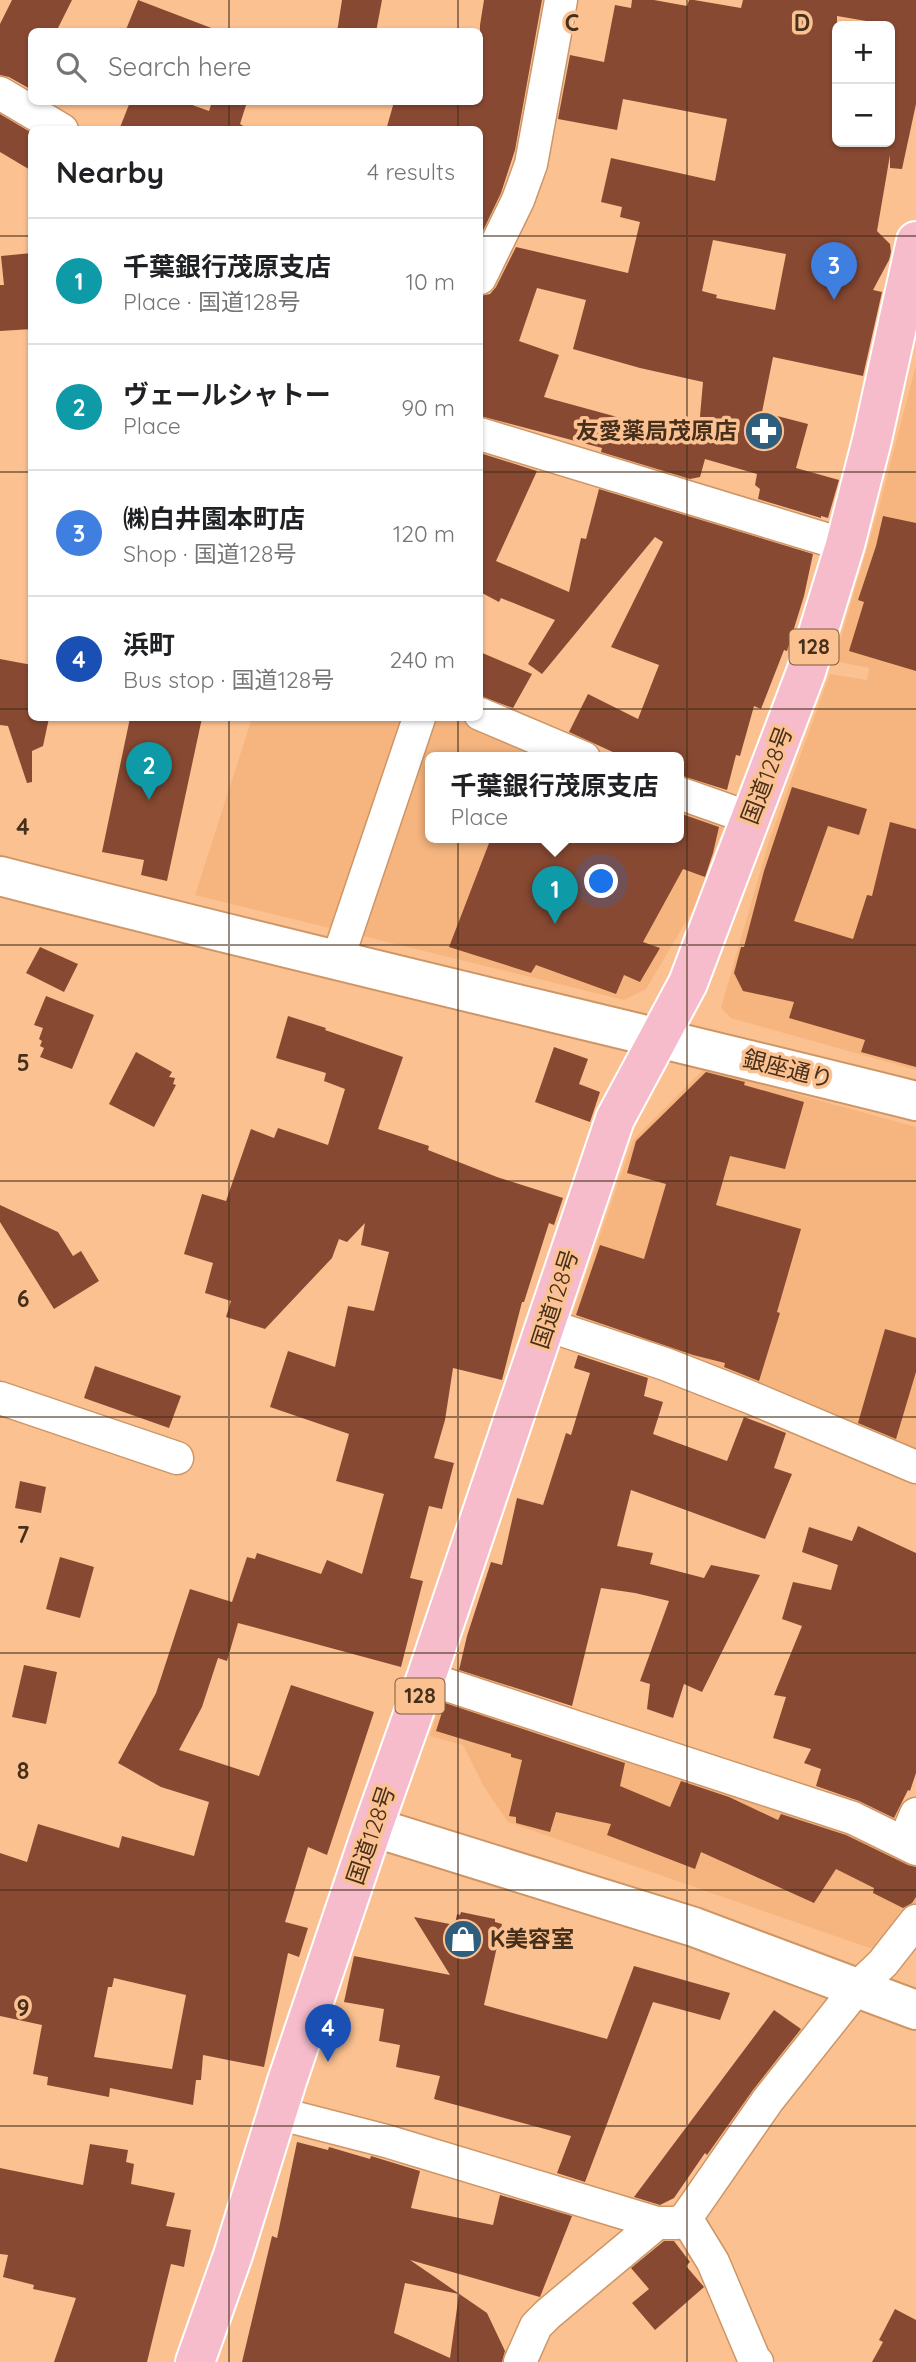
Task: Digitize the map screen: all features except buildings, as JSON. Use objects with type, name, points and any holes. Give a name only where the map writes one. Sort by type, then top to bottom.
[{"type":"highway","name":"国道128号","points":[[195,2362],[233,2255],[277,2113],[373,1827],[615,1119],[688,983],[806,672],[907,331],[916,241]]},
{"type":"street","points":[[483,272],[518,200],[531,164],[561,0]]},
{"type":"street","points":[[0,93],[55,126]]},
{"type":"street","points":[[483,435],[845,545]]},
{"type":"street","points":[[483,715],[570,752]]},
{"type":"street","points":[[337,961],[418,721]]},
{"type":"street","points":[[684,795],[750,818]]},
{"type":"street","name":"銀座通り","points":[[0,876],[337,961],[916,1101]]},
{"type":"street","points":[[545,1329],[562,1330],[665,1364],[916,1467]]},
{"type":"street","points":[[0,1398],[177,1458]]},
{"type":"street","points":[[426,1678],[912,1835]]},
{"type":"street","points":[[373,1827],[694,1927],[916,2010]]},
{"type":"street","points":[[520,2362],[541,2320],[671,2220],[857,1988],[883,1962],[916,1921]]},
{"type":"street","points":[[277,2113],[671,2220],[713,2262],[757,2362]]},
{"type":"shaded area","points":[[916,365],[916,1070],[731,1018],[721,1008],[769,841],[830,674],[867,680],[869,668],[834,661],[878,511]]},
{"type":"shaded area","points":[[251,721],[468,721],[542,752],[425,752],[425,843],[684,843],[684,806],[726,820],[694,908],[646,989],[624,1000],[195,895]]},
{"type":"shaded area","points":[[704,1069],[916,1127],[916,1455],[570,1322],[633,1140]]},
{"type":"shaded area","points":[[443,1695],[841,1823],[916,1863],[916,1906],[881,1952],[508,1822],[484,1787],[463,1745],[430,1736]]},
{"type":"place","name":"㈱白井園本町店","points":[[834,300]]},
{"type":"place","name":"友愛薬局茂原店","points":[[764,431]]},
{"type":"place","name":"ヴェールシャトー","points":[[149,800]]},
{"type":"place","name":"千葉銀行茂原支店","points":[[555,924]]},
{"type":"place","name":"K美容室","points":[[463,1939]]},
{"type":"place","name":"浜町","points":[[328,2062]]}]
